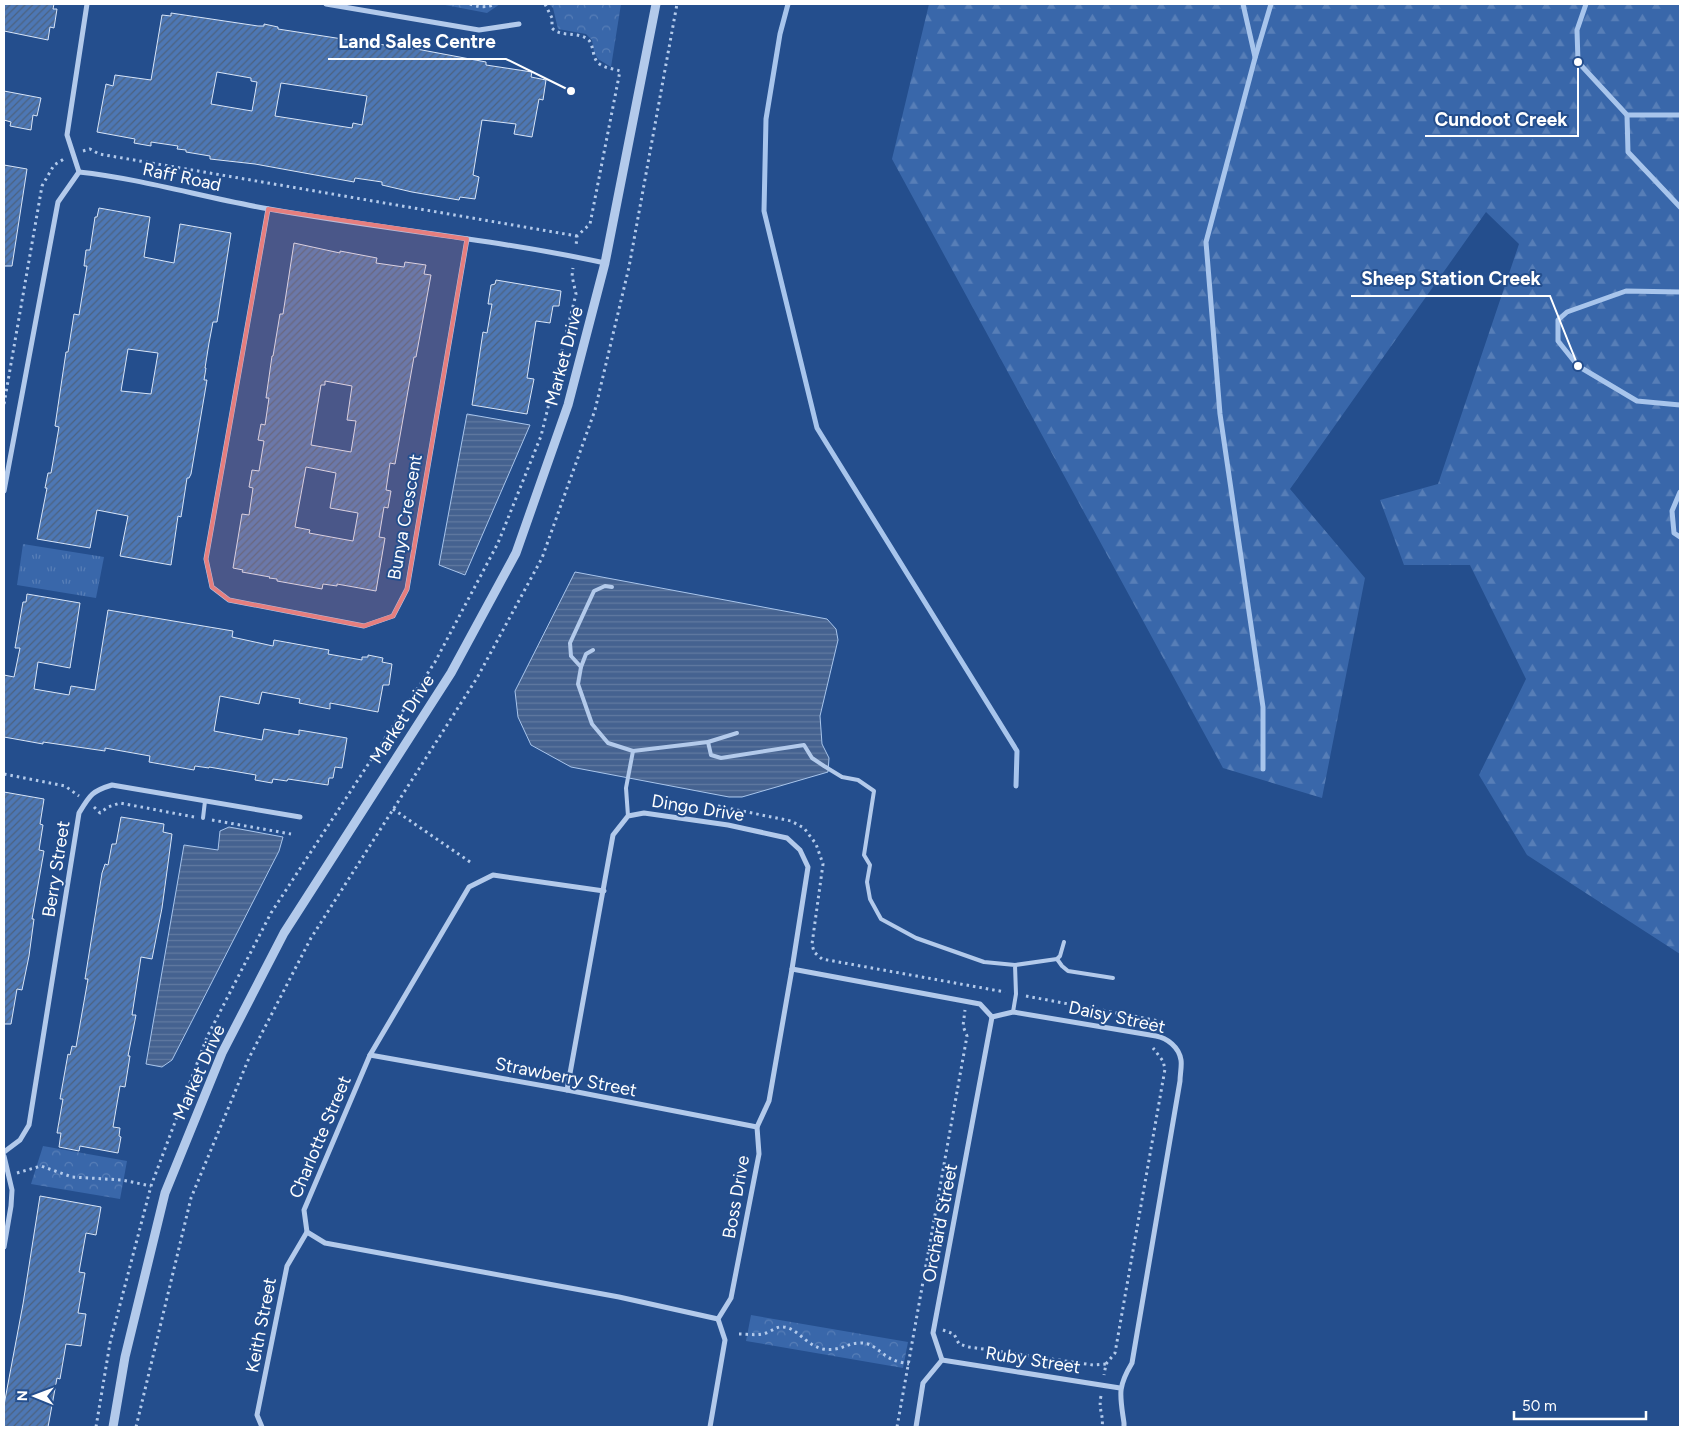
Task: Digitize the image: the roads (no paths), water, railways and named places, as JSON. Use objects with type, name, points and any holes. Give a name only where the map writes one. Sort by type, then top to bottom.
[{"type":"street","points":[[4,491],[58,202],[79,172],[67,135],[88,4]]},
{"type":"street","points":[[326,4],[479,30],[519,24]]},
{"type":"street","name":"Market Drive","points":[[113,1427],[125,1357],[165,1193],[222,1054],[284,933],[450,673],[516,553],[568,405],[606,263],[656,4]]},
{"type":"street","name":"Raff Road","points":[[79,172],[110,175],[268,209],[575,256],[606,263]]},
{"type":"street","name":"Bunya Crescent","points":[[268,209],[206,560],[212,587],[229,600],[364,626],[392,616],[407,589],[467,239]]},
{"type":"street","name":"Berry Street","points":[[4,1152],[20,1140],[28,1125],[79,812],[86,800],[95,790],[112,785],[300,817]]},
{"type":"street","name":"Dingo Drive","points":[[567,1090],[613,835],[628,816],[644,813],[728,825],[787,838],[800,850],[808,867],[792,969]]},
{"type":"street","name":"Charlotte Street","points":[[307,1232],[304,1210],[370,1055],[468,887],[493,875],[604,890]]},
{"type":"street","points":[[792,969],[980,1004],[992,1018]]},
{"type":"street","name":"Boss Drive","points":[[718,1319],[731,1298],[759,1154],[757,1128],[769,1101],[792,969]]},
{"type":"street","name":"Daisy Street","points":[[992,1018],[1013,1012],[1163,1037],[1173,1044],[1181,1059],[1180,1081],[1132,1363],[1120,1388]]},
{"type":"street","name":"Orchard Street","points":[[942,1360],[933,1333],[992,1018]]},
{"type":"street","name":"Strawberry Street","points":[[370,1055],[567,1090],[757,1128]]},
{"type":"street","points":[[4,1156],[12,1190],[4,1247]]},
{"type":"street","points":[[307,1232],[325,1244],[619,1298],[718,1319],[725,1340],[710,1427]]},
{"type":"street","name":"Keith Street","points":[[262,1427],[257,1415],[287,1266],[307,1232]]},
{"type":"street","points":[[916,1427],[923,1383],[942,1360]]},
{"type":"street","name":"Ruby Street","points":[[942,1360],[1120,1388]]},
{"type":"street","points":[[1120,1388],[1124,1427]]},
{"type":"lane","points":[[581,667],[571,656],[570,643],[594,591],[605,586],[612,587]]},
{"type":"lane","points":[[592,650],[586,654],[578,684],[592,724],[608,743],[633,751],[708,742],[737,732]]},
{"type":"lane","points":[[708,742],[711,755],[721,758],[804,745],[812,758],[824,766],[842,777],[858,780],[874,791],[864,855],[870,865],[867,882],[870,899],[881,918],[916,938],[984,962],[1015,965],[1057,959],[1060,956],[1064,942]]},
{"type":"lane","points":[[628,816],[626,788],[633,751]]},
{"type":"lane","points":[[203,818],[205,801]]},
{"type":"lane","points":[[1057,959],[1068,971],[1114,978]]},
{"type":"lane","points":[[1013,1012],[1016,994],[1015,965]]},
{"type":"waterway","points":[[788,4],[780,34],[766,119],[764,211],[817,428],[1017,751],[1016,786]]},
{"type":"waterway","points":[[1243,4],[1255,57]]},
{"type":"waterway","points":[[1263,769],[1263,707],[1220,414],[1206,242],[1271,4]]},
{"type":"waterway","points":[[1586,4],[1577,30],[1578,62],[1627,115],[1680,115]]},
{"type":"waterway","points":[[1627,115],[1628,152],[1680,207]]},
{"type":"waterway","points":[[1680,292],[1626,291],[1567,312],[1558,320],[1558,341],[1578,366],[1637,401],[1680,405]]},
{"type":"waterway","points":[[1680,492],[1672,511],[1674,533],[1680,537]]},
{"type":"place","name":"Cundoot Creek","points":[[1578,62]]},
{"type":"place","name":"Land Sales Centre","points":[[571,91]]},
{"type":"place","name":"Sheep Station Creek","points":[[1578,366]]}]
